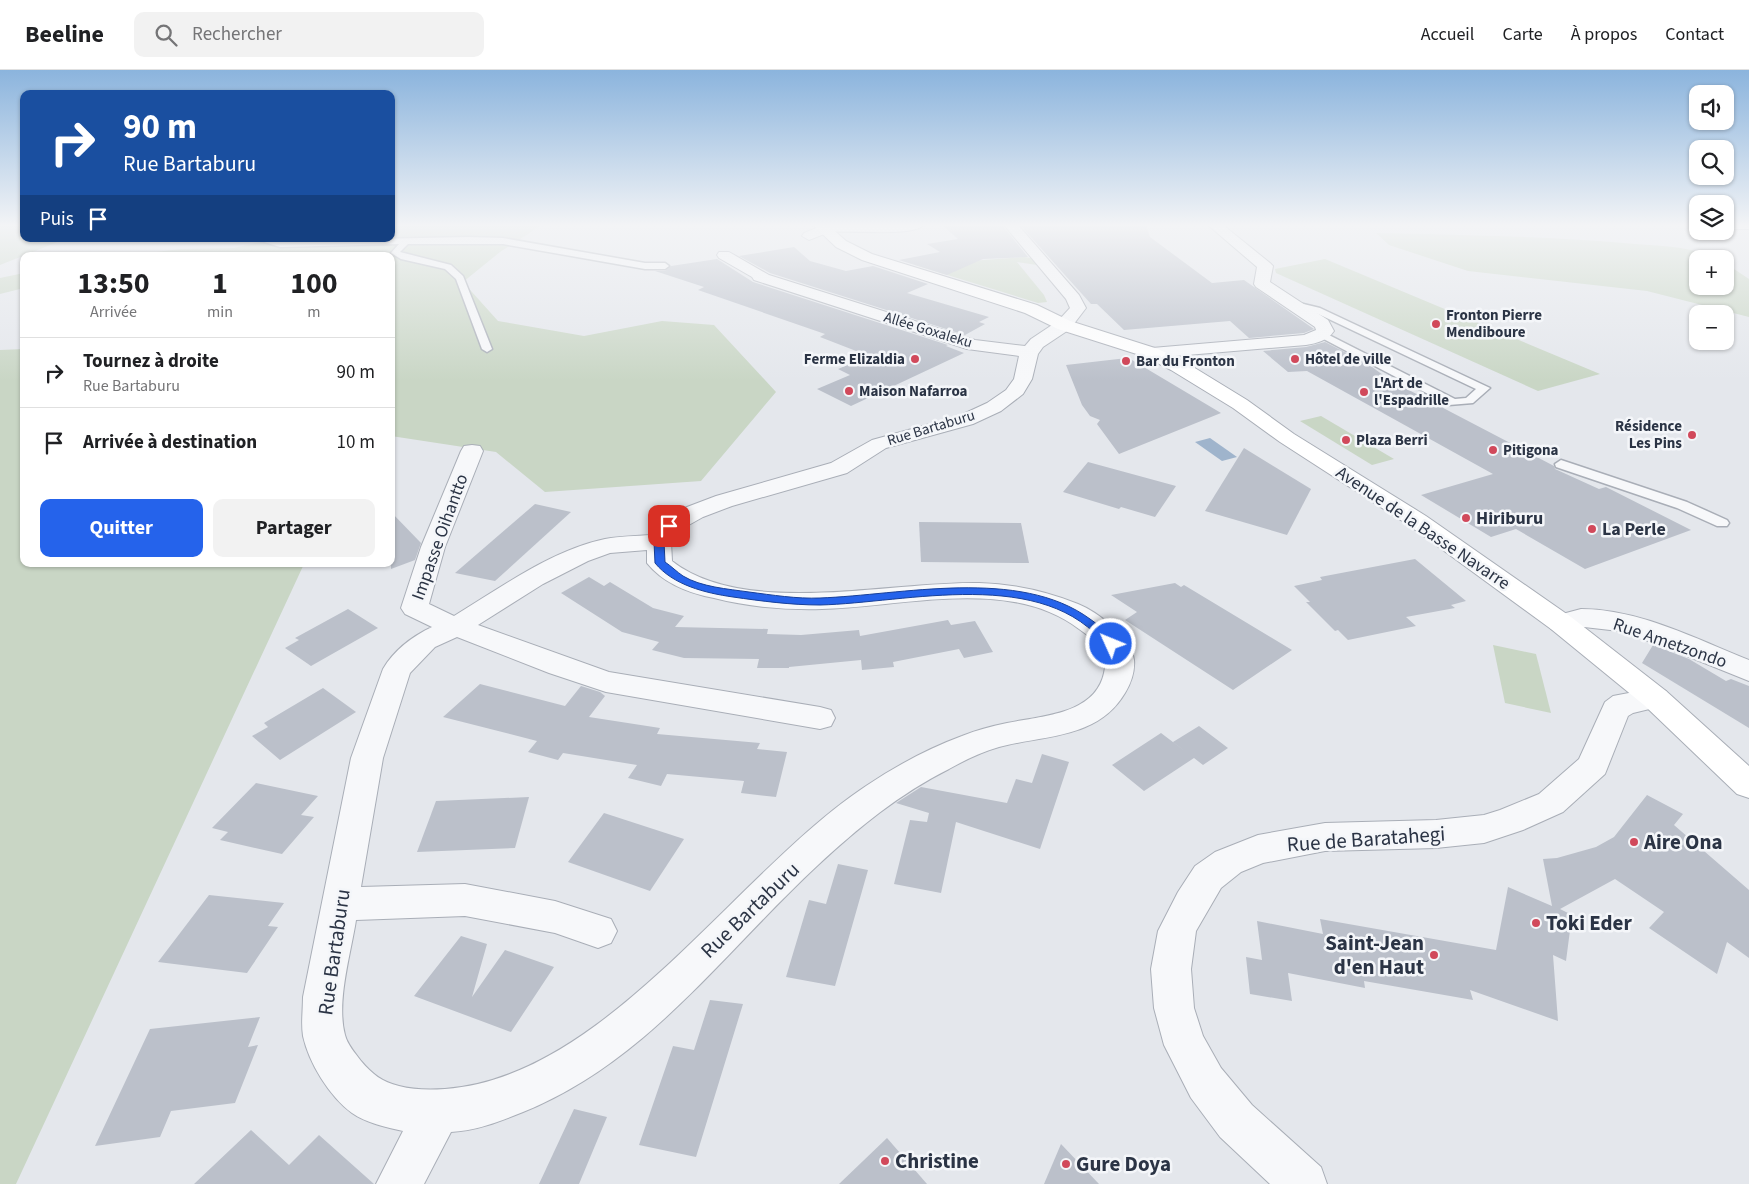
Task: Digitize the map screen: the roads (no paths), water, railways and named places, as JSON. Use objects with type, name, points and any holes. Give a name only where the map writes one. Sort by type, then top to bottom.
[{"type":"main road","name":"Avenue de la Basse Navarre","points":[[897,277],[1018,316],[1064,324],[1152,353],[1178,366],[1240,404],[1287,438],[1418,521],[1562,623],[1655,698],[1749,785]]},
{"type":"street","name":"Allée Goxaleku","points":[[759,277],[973,346],[1014,349],[1029,354]]},
{"type":"street","points":[[1029,354],[1037,343],[1064,324],[1078,308],[1073,298],[1055,277]]},
{"type":"street","points":[[1152,353],[1306,340],[1321,335],[1325,330],[1322,324],[1262,284],[1263,277]]},
{"type":"street","name":"Rue Bartaburu","points":[[659,542],[607,546],[579,556],[534,578],[456,627],[425,642],[397,669],[367,758],[323,997],[324,1037],[337,1066],[368,1098],[407,1112],[438,1112],[484,1106],[538,1084],[579,1062],[635,1019],[676,982],[773,884],[852,814],[898,781],[956,751],[991,738],[1060,726],[1082,716],[1101,704],[1113,689],[1119,674],[1119,655],[1104,634],[1072,611],[1044,601],[1010,594],[946,592],[819,601],[769,598],[716,591],[680,579],[660,563],[659,542],[669,526],[695,512],[724,501],[839,468],[879,444],[966,420],[994,407],[1013,394],[1023,379],[1029,354]]},
{"type":"street","name":"Impasse Oihantto","points":[[456,627],[414,608],[433,547],[472,451]]},
{"type":"street","name":"Rue Ametzondo","points":[[1562,623],[1582,618],[1604,620],[1660,636],[1749,671]]},
{"type":"street","points":[[456,627],[485,636],[559,666],[606,682],[820,718]]},
{"type":"street","name":"Rue de Baratahegi","points":[[1304,1184],[1236,1121],[1206,1083],[1185,1045],[1174,1008],[1171,969],[1177,931],[1191,903],[1208,877],[1228,862],[1258,849],[1325,838],[1436,834],[1484,830],[1511,820],[1551,803],[1594,765],[1616,710],[1624,704],[1655,698]]},
{"type":"street","points":[[340,904],[465,900],[555,917],[598,931]]},
{"type":"street","points":[[399,1184],[438,1112]]},
{"type":"lane","points":[[459,277],[488,349]]},
{"type":"lane","points":[[1291,304],[1317,310],[1484,388],[1469,401],[1453,403],[1321,335]]},
{"type":"lane","points":[[1561,464],[1682,505],[1722,523]]},
{"type":"water","points":[[1210,438],[1237,457],[1222,461],[1195,442]]},
{"type":"place","name":"Fronton Pierre Mendiboure","points":[[1436,324]]},
{"type":"place","name":"Ferme Elizaldia","points":[[915,359]]},
{"type":"place","name":"Hôtel de ville","points":[[1295,359]]},
{"type":"place","name":"Bar du Fronton","points":[[1126,361]]},
{"type":"place","name":"Maison Nafarroa","points":[[849,391]]},
{"type":"place","name":"L'Art de l'Espadrille","points":[[1364,392]]},
{"type":"place","name":"Résidence Les Pins","points":[[1692,435]]},
{"type":"place","name":"Plaza Berri","points":[[1346,440]]},
{"type":"place","name":"Pitigona","points":[[1493,450]]},
{"type":"place","name":"Hiriburu","points":[[1466,518]]},
{"type":"place","name":"La Perle","points":[[1592,529]]},
{"type":"place","name":"Aire Ona","points":[[1634,842]]},
{"type":"place","name":"Toki Eder","points":[[1536,923]]},
{"type":"place","name":"Saint-Jean d'en Haut","points":[[1434,955]]},
{"type":"place","name":"Christine","points":[[885,1161]]},
{"type":"place","name":"Gure Doya","points":[[1066,1164]]}]
